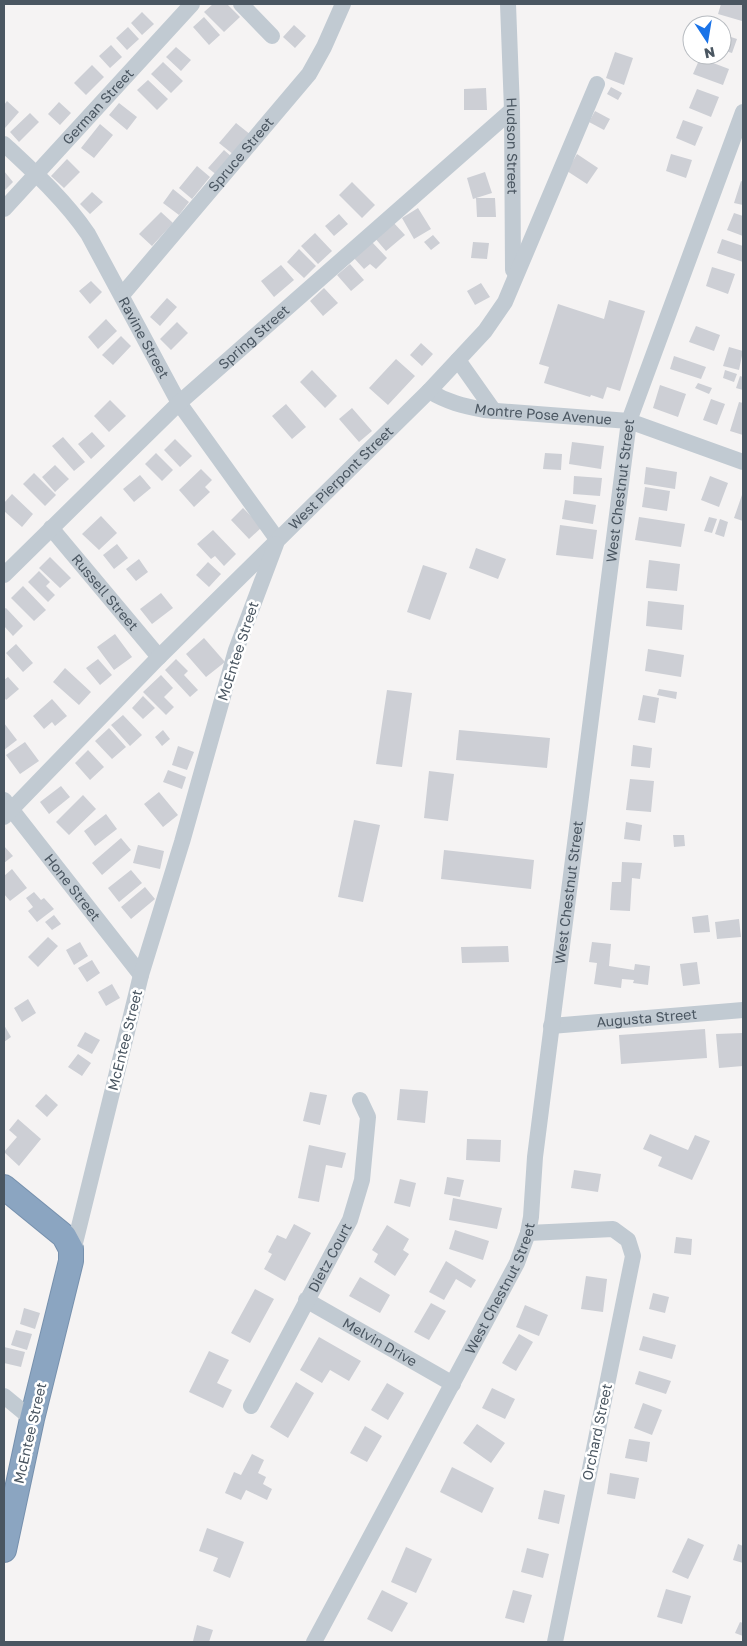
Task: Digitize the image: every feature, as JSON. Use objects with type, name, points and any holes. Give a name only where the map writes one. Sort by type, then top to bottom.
[{"type":"highway","points":[[4,1187],[64,1236],[72,1249]]},
{"type":"highway","name":"McEntee Street","points":[[4,1550],[32,1419],[71,1261],[72,1249]]},
{"type":"street","name":"German Street","points":[[4,209],[192,4]]},
{"type":"street","points":[[241,4],[272,36]]},
{"type":"street","name":"Spruce Street","points":[[122,295],[309,74],[324,47],[343,4]]},
{"type":"street","name":"Hudson Street","points":[[508,4],[512,110],[514,267],[509,290]]},
{"type":"street","name":"West Pierpont Street","points":[[6,809],[277,539],[429,391],[485,331],[505,302],[597,84]]},
{"type":"street","name":"Spring Street","points":[[4,575],[179,403],[512,110]]},
{"type":"street","name":"West Chestnut Street","points":[[314,1642],[516,1263],[528,1233],[552,1026],[629,421],[743,112]]},
{"type":"street","name":"Ravine Street","points":[[4,144],[36,174],[77,218],[122,295],[179,403],[277,539]]},
{"type":"street","points":[[458,360],[494,411]]},
{"type":"street","name":"Montre Pose Avenue","points":[[429,391],[443,400],[460,406],[494,411],[629,421],[743,462]]},
{"type":"street","name":"Russell Street","points":[[51,528],[159,657]]},
{"type":"street","name":"McEntee Street","points":[[72,1249],[141,976],[182,842],[236,650],[277,539]]},
{"type":"street","name":"Hone Street","points":[[6,809],[141,976]]},
{"type":"street","name":"Augusta Street","points":[[552,1026],[743,1010]]},
{"type":"street","name":"Dietz Court","points":[[252,1406],[306,1300],[350,1220],[362,1180],[368,1116],[360,1100]]},
{"type":"street","name":"Orchard Street","points":[[528,1233],[613,1229],[628,1240],[633,1256],[555,1642]]},
{"type":"street","name":"Melvin Drive","points":[[306,1300],[452,1384]]},
{"type":"street","points":[[4,1396],[32,1419]]},
{"type":"building","points":[[213,4],[227,4],[240,17],[224,32],[204,12]]},
{"type":"building","points":[[721,4],[743,4],[742,21],[732,18],[732,15],[718,14]]},
{"type":"building","points":[[142,12],[154,24],[142,35],[131,23]]},
{"type":"building","points":[[204,17],[220,35],[209,45],[193,27]]},
{"type":"building","points":[[294,25],[306,36],[295,48],[283,37]]},
{"type":"building","points":[[128,27],[139,39],[127,50],[116,38]]},
{"type":"building","points":[[732,37],[737,39],[732,53]]},
{"type":"building","points":[[111,45],[122,57],[110,68],[99,56]]},
{"type":"building","points":[[176,47],[191,60],[181,71],[166,57]]},
{"type":"building","points":[[615,52],[633,58],[624,85],[606,78]]},
{"type":"building","points":[[163,62],[183,81],[171,93],[151,74]]},
{"type":"building","points":[[92,65],[104,77],[86,95],[74,83]]},
{"type":"building","points":[[697,65],[718,65],[729,69],[723,85],[693,74]]},
{"type":"building","points":[[148,80],[168,99],[157,110],[137,90]]},
{"type":"building","points":[[611,87],[622,93],[618,100],[607,94]]},
{"type":"building","points":[[486,88],[487,110],[464,110],[464,89]]},
{"type":"building","points":[[697,89],[719,97],[711,117],[689,108]]},
{"type":"building","points":[[7,101],[19,112],[5,128],[4,105]]},
{"type":"building","points":[[59,102],[71,113],[60,125],[48,114]]},
{"type":"building","points":[[119,103],[137,117],[127,130],[109,115]]},
{"type":"building","points":[[595,111],[610,119],[604,130],[589,122]]},
{"type":"building","points":[[30,113],[39,122],[19,142],[10,132]]},
{"type":"building","points":[[683,120],[703,127],[695,146],[676,138]]},
{"type":"building","points":[[236,123],[251,135],[234,155],[219,143]]},
{"type":"building","points":[[100,124],[113,135],[94,158],[81,148]]},
{"type":"building","points":[[224,150],[233,158],[218,176],[208,168]]},
{"type":"building","points":[[577,154],[598,168],[587,184],[567,171]]},
{"type":"building","points":[[671,154],[692,160],[686,178],[666,171]]},
{"type":"building","points":[[67,159],[80,172],[64,188],[51,176]]},
{"type":"building","points":[[197,166],[210,177],[192,199],[179,188]]},
{"type":"building","points":[[4,171],[13,182],[4,191]]},
{"type":"building","points":[[485,172],[492,193],[473,199],[467,178]]},
{"type":"building","points":[[741,181],[743,182],[743,205],[734,203]]},
{"type":"building","points":[[352,182],[375,205],[362,218],[339,195]]},
{"type":"building","points":[[173,189],[189,202],[179,215],[163,203]]},
{"type":"building","points":[[92,192],[103,202],[90,214],[80,204]]},
{"type":"building","points":[[476,198],[495,198],[496,217],[477,217]]},
{"type":"building","points":[[418,208],[431,229],[414,239],[402,218]]},
{"type":"building","points":[[161,212],[173,223],[152,246],[139,234]]},
{"type":"building","points":[[734,213],[743,216],[743,236],[727,230]]},
{"type":"building","points":[[339,214],[348,224],[334,236],[325,226]]},
{"type":"building","points":[[392,221],[405,235],[386,251],[374,237]]},
{"type":"building","points":[[315,233],[332,251],[318,264],[301,246]]},
{"type":"building","points":[[433,235],[440,243],[431,250],[424,242]]},
{"type":"building","points":[[722,239],[743,246],[743,262],[717,253]]},
{"type":"building","points":[[371,241],[387,258],[376,269],[370,264],[364,269],[353,257]]},
{"type":"building","points":[[473,242],[489,243],[487,259],[471,258]]},
{"type":"building","points":[[299,249],[316,266],[304,278],[287,262]]},
{"type":"building","points":[[350,264],[364,280],[351,291],[337,275]]},
{"type":"building","points":[[281,265],[294,280],[274,297],[261,281]]},
{"type":"building","points":[[712,267],[735,274],[728,294],[706,286]]},
{"type":"building","points":[[91,281],[102,292],[90,304],[79,291]]},
{"type":"building","points":[[481,283],[490,297],[475,305],[467,291]]},
{"type":"building","points":[[324,288],[338,303],[323,316],[310,301]]},
{"type":"building","points":[[167,298],[177,307],[160,326],[150,317]]},
{"type":"building","points":[[609,300],[645,311],[620,391],[607,387],[603,399],[544,383],[549,367],[539,364],[558,304],[604,319]]},
{"type":"building","points":[[106,319],[117,331],[98,349],[88,337]]},
{"type":"building","points":[[177,322],[188,333],[171,350],[160,339]]},
{"type":"building","points":[[696,326],[720,335],[714,351],[689,342]]},
{"type":"building","points":[[121,336],[131,346],[113,365],[102,355]]},
{"type":"building","points":[[421,343],[433,354],[422,366],[410,355]]},
{"type":"building","points":[[729,347],[743,351],[739,370],[723,366]]},
{"type":"building","points":[[674,356],[706,367],[701,379],[670,369]]},
{"type":"building","points":[[396,359],[415,376],[388,405],[369,388]]},
{"type":"building","points":[[312,370],[337,396],[325,408],[300,382]]},
{"type":"building","points":[[725,370],[737,374],[734,382],[723,378]]},
{"type":"building","points":[[740,376],[743,377],[743,390],[736,388]]},
{"type":"building","points":[[698,383],[712,388],[709,394],[695,388]]},
{"type":"building","points":[[660,385],[686,394],[678,417],[653,408]]},
{"type":"building","points":[[711,399],[725,404],[717,425],[703,420]]},
{"type":"building","points":[[110,400],[126,416],[109,432],[94,416]]},
{"type":"building","points":[[739,402],[743,403],[743,435],[730,431]]},
{"type":"building","points":[[286,404],[306,427],[292,439],[272,416]]},
{"type":"building","points":[[352,408],[372,431],[359,442],[339,419]]},
{"type":"building","points":[[92,432],[105,446],[91,459],[78,444]]},
{"type":"building","points":[[63,437],[85,462],[74,471],[52,446]]},
{"type":"building","points":[[175,439],[192,456],[180,467],[164,450]]},
{"type":"building","points":[[572,442],[604,446],[601,469],[569,464]]},
{"type":"building","points":[[156,453],[173,470],[162,481],[145,464]]},
{"type":"building","points":[[545,453],[562,454],[561,470],[543,469]]},
{"type":"building","points":[[55,465],[69,479],[55,492],[42,477]]},
{"type":"building","points":[[646,467],[677,472],[675,489],[644,484]]},
{"type":"building","points":[[201,469],[212,480],[205,487],[210,492],[194,507],[179,490]]},
{"type":"building","points":[[34,473],[56,495],[45,506],[23,484]]},
{"type":"building","points":[[140,475],[151,488],[134,502],[123,489]]},
{"type":"building","points":[[574,476],[602,478],[600,496],[573,494]]},
{"type":"building","points":[[710,476],[728,483],[719,507],[701,500]]},
{"type":"building","points":[[645,487],[670,491],[667,511],[642,507]]},
{"type":"building","points":[[743,492],[743,521],[734,518]]},
{"type":"building","points":[[12,494],[33,514],[22,527],[4,511],[4,503]]},
{"type":"building","points":[[565,500],[596,505],[593,524],[562,519]]},
{"type":"building","points":[[243,508],[262,527],[249,539],[231,520]]},
{"type":"building","points":[[101,516],[117,533],[99,550],[82,534]]},
{"type":"building","points":[[639,517],[685,524],[681,547],[635,540]]},
{"type":"building","points":[[709,517],[717,519],[712,533],[704,531]]},
{"type":"building","points":[[720,519],[728,522],[724,537],[715,534]]},
{"type":"building","points":[[560,525],[597,530],[593,559],[556,555]]},
{"type":"building","points":[[213,530],[236,554],[224,566],[215,556],[211,559],[197,544]]},
{"type":"building","points":[[117,544],[128,558],[114,569],[103,555]]},
{"type":"building","points":[[476,548],[506,559],[498,579],[469,568]]},
{"type":"building","points":[[50,557],[71,578],[60,588],[39,568]]},
{"type":"building","points":[[139,559],[148,572],[136,581],[126,569]]},
{"type":"building","points":[[649,560],[680,564],[677,591],[646,588]]},
{"type":"building","points":[[208,562],[221,574],[209,587],[196,575]]},
{"type":"building","points":[[423,565],[447,573],[430,620],[407,612]]},
{"type":"building","points":[[39,571],[50,582],[46,586],[55,595],[48,602],[28,582]]},
{"type":"building","points":[[23,586],[46,610],[34,621],[11,598]]},
{"type":"building","points":[[161,593],[173,608],[152,624],[140,609]]},
{"type":"building","points":[[648,601],[684,605],[682,630],[646,626]]},
{"type":"building","points":[[6,608],[23,626],[13,636],[4,626],[4,609]]},
{"type":"building","points":[[115,634],[132,657],[114,670],[97,647]]},
{"type":"building","points":[[204,638],[225,662],[206,677],[186,654]]},
{"type":"building","points":[[16,644],[33,663],[23,672],[6,653]]},
{"type":"building","points":[[648,649],[684,655],[681,677],[645,671]]},
{"type":"building","points":[[98,659],[112,675],[100,685],[86,668]]},
{"type":"building","points":[[176,659],[188,671],[184,675],[198,690],[190,697],[165,670]]},
{"type":"building","points":[[65,668],[91,692],[79,705],[53,682]]},
{"type":"building","points":[[161,675],[173,688],[164,697],[174,707],[166,715],[143,692]]},
{"type":"building","points":[[8,677],[19,689],[6,700],[4,697],[4,680]]},
{"type":"building","points":[[659,689],[677,692],[676,699],[657,695]]},
{"type":"building","points":[[387,690],[412,693],[402,767],[376,764]]},
{"type":"building","points":[[643,695],[659,698],[655,723],[638,720]]},
{"type":"building","points":[[143,696],[155,708],[143,719],[132,708]]},
{"type":"building","points":[[52,699],[67,716],[55,726],[52,722],[44,729],[33,716]]},
{"type":"building","points":[[123,715],[142,735],[130,746],[111,725]]},
{"type":"building","points":[[4,723],[17,740],[4,750]]},
{"type":"building","points":[[109,728],[126,747],[112,759],[95,741]]},
{"type":"building","points":[[163,730],[170,739],[162,746],[155,737]]},
{"type":"building","points":[[459,730],[550,738],[547,768],[456,760]]},
{"type":"building","points":[[25,742],[39,761],[20,774],[6,755]]},
{"type":"building","points":[[633,745],[652,748],[650,768],[631,766]]},
{"type":"building","points":[[178,746],[194,752],[187,770],[172,765]]},
{"type":"building","points":[[88,750],[104,767],[90,780],[75,763]]},
{"type":"building","points":[[168,770],[186,777],[182,789],[163,782]]},
{"type":"building","points":[[429,771],[454,774],[448,821],[424,818]]},
{"type":"building","points":[[630,779],[654,781],[651,812],[626,810]]},
{"type":"building","points":[[61,786],[70,797],[49,814],[40,802]]},
{"type":"building","points":[[159,792],[178,815],[163,827],[144,804]]},
{"type":"building","points":[[83,795],[96,809],[69,835],[56,822]]},
{"type":"building","points":[[106,814],[117,829],[95,846],[84,831]]},
{"type":"building","points":[[354,820],[380,825],[363,902],[338,897]]},
{"type":"building","points":[[626,822],[642,825],[640,841],[624,839]]},
{"type":"building","points":[[673,835],[684,835],[685,846],[674,847]]},
{"type":"building","points":[[121,838],[131,850],[102,875],[92,863]]},
{"type":"building","points":[[138,845],[164,851],[160,869],[133,863]]},
{"type":"building","points":[[4,846],[13,856],[4,863]]},
{"type":"building","points":[[444,850],[534,860],[531,889],[441,879]]},
{"type":"building","points":[[622,862],[642,863],[640,879],[632,878],[630,911],[610,910],[612,882],[621,882]]},
{"type":"building","points":[[12,869],[27,888],[10,901],[4,894],[4,876]]},
{"type":"building","points":[[131,870],[142,883],[119,902],[108,888]]},
{"type":"building","points":[[145,887],[155,899],[131,919],[121,907]]},
{"type":"building","points":[[34,892],[41,900],[44,898],[54,909],[37,922],[28,911],[33,907],[26,898]]},
{"type":"building","points":[[54,915],[61,924],[52,930],[45,922]]},
{"type":"building","points":[[708,915],[710,932],[694,933],[692,917]]},
{"type":"building","points":[[739,919],[741,937],[717,939],[715,922]]},
{"type":"building","points":[[48,937],[58,946],[38,967],[28,957]]},
{"type":"building","points":[[80,942],[88,956],[74,965],[66,950]]},
{"type":"building","points":[[592,942],[611,944],[609,966],[634,970],[635,964],[650,966],[648,985],[633,983],[634,980],[622,979],[621,988],[594,984],[597,963],[589,962]]},
{"type":"building","points":[[508,946],[509,962],[462,963],[461,947]]},
{"type":"building","points":[[92,960],[100,973],[87,982],[78,968]]},
{"type":"building","points":[[697,962],[700,984],[683,986],[680,964]]},
{"type":"building","points":[[112,984],[120,998],[106,1006],[98,992]]},
{"type":"building","points":[[28,999],[36,1013],[22,1022],[14,1008]]},
{"type":"building","points":[[4,1025],[11,1037],[4,1042]]},
{"type":"building","points":[[705,1029],[707,1058],[621,1064],[619,1035]]},
{"type":"building","points":[[85,1032],[100,1040],[92,1054],[77,1046]]},
{"type":"building","points":[[743,1033],[743,1066],[719,1068],[716,1034]]},
{"type":"building","points":[[78,1054],[91,1063],[82,1076],[68,1067]]},
{"type":"building","points":[[400,1089],[428,1091],[425,1123],[397,1120]]},
{"type":"building","points":[[310,1092],[327,1095],[320,1125],[303,1121]]},
{"type":"building","points":[[46,1094],[58,1105],[47,1117],[35,1106]]},
{"type":"building","points":[[18,1119],[41,1139],[19,1166],[4,1152],[17,1137],[9,1130]]},
{"type":"building","points":[[650,1134],[688,1150],[695,1135],[710,1141],[692,1180],[658,1166],[662,1157],[643,1149]]},
{"type":"building","points":[[467,1139],[501,1140],[500,1162],[466,1160]]},
{"type":"building","points":[[309,1145],[346,1153],[342,1168],[326,1165],[319,1202],[298,1198]]},
{"type":"building","points":[[574,1170],[601,1174],[598,1192],[571,1188]]},
{"type":"building","points":[[447,1177],[464,1180],[460,1197],[444,1194]]},
{"type":"building","points":[[400,1179],[416,1183],[410,1207],[394,1203]]},
{"type":"building","points":[[453,1198],[502,1208],[497,1229],[449,1220]]},
{"type":"building","points":[[294,1224],[311,1233],[285,1281],[264,1269],[272,1254],[268,1252],[277,1235],[286,1239]]},
{"type":"building","points":[[387,1225],[409,1239],[403,1250],[409,1254],[395,1276],[374,1262],[378,1254],[372,1250]]},
{"type":"building","points":[[455,1230],[489,1241],[483,1260],[449,1249]]},
{"type":"building","points":[[676,1237],[692,1239],[691,1255],[674,1253]]},
{"type":"building","points":[[446,1261],[476,1280],[471,1288],[456,1279],[444,1300],[429,1292]]},
{"type":"building","points":[[586,1276],[607,1279],[603,1312],[581,1309]]},
{"type":"building","points":[[360,1277],[390,1295],[380,1313],[349,1296]]},
{"type":"building","points":[[255,1289],[274,1299],[250,1343],[231,1333]]},
{"type":"building","points":[[653,1293],[669,1297],[665,1313],[649,1309]]},
{"type":"building","points":[[431,1303],[446,1311],[429,1340],[414,1332]]},
{"type":"building","points":[[525,1305],[548,1315],[539,1336],[516,1327]]},
{"type":"building","points":[[24,1308],[40,1313],[35,1329],[20,1324]]},
{"type":"building","points":[[16,1330],[32,1334],[27,1350],[11,1345]]},
{"type":"building","points":[[519,1334],[533,1342],[516,1371],[502,1363]]},
{"type":"building","points":[[643,1336],[676,1345],[672,1359],[639,1350]]},
{"type":"building","points":[[319,1337],[361,1361],[349,1381],[330,1370],[322,1383],[300,1370]]},
{"type":"building","points":[[4,1347],[25,1352],[21,1367],[4,1363]]},
{"type":"building","points":[[209,1351],[229,1360],[217,1383],[232,1390],[223,1408],[189,1392]]},
{"type":"building","points":[[639,1371],[671,1381],[666,1394],[635,1384]]},
{"type":"building","points":[[296,1382],[314,1393],[288,1438],[270,1427]]},
{"type":"building","points":[[387,1383],[404,1393],[388,1420],[371,1410]]},
{"type":"building","points":[[492,1388],[515,1399],[505,1419],[482,1408]]},
{"type":"building","points":[[643,1403],[662,1410],[652,1435],[634,1428]]},
{"type":"building","points":[[477,1424],[505,1443],[491,1463],[463,1443]]},
{"type":"building","points":[[365,1426],[382,1436],[367,1462],[350,1453]]},
{"type":"building","points":[[629,1439],[650,1442],[647,1462],[625,1458]]},
{"type":"building","points":[[252,1454],[264,1460],[258,1473],[266,1477],[263,1484],[272,1489],[267,1500],[246,1490],[241,1500],[225,1493],[234,1472],[241,1475]]},
{"type":"building","points":[[452,1467],[494,1488],[482,1513],[440,1492]]},
{"type":"building","points":[[610,1473],[639,1478],[635,1499],[607,1494]]},
{"type":"building","points":[[544,1490],[565,1495],[559,1524],[538,1519]]},
{"type":"building","points":[[207,1528],[244,1542],[230,1578],[213,1571],[218,1558],[199,1551]]},
{"type":"building","points":[[688,1538],[704,1545],[688,1579],[672,1572]]},
{"type":"building","points":[[738,1544],[743,1546],[743,1563],[733,1560]]},
{"type":"building","points":[[406,1547],[432,1559],[416,1593],[391,1582]]},
{"type":"building","points":[[527,1548],[549,1554],[543,1578],[521,1572]]},
{"type":"building","points":[[666,1589],[691,1596],[682,1624],[657,1617]]},
{"type":"building","points":[[382,1590],[408,1603],[392,1632],[367,1619]]},
{"type":"building","points":[[513,1590],[532,1595],[524,1623],[505,1618]]},
{"type":"building","points":[[740,1622],[743,1623],[743,1636],[735,1633]]},
{"type":"building","points":[[197,1625],[213,1630],[209,1642],[193,1641]]}]
